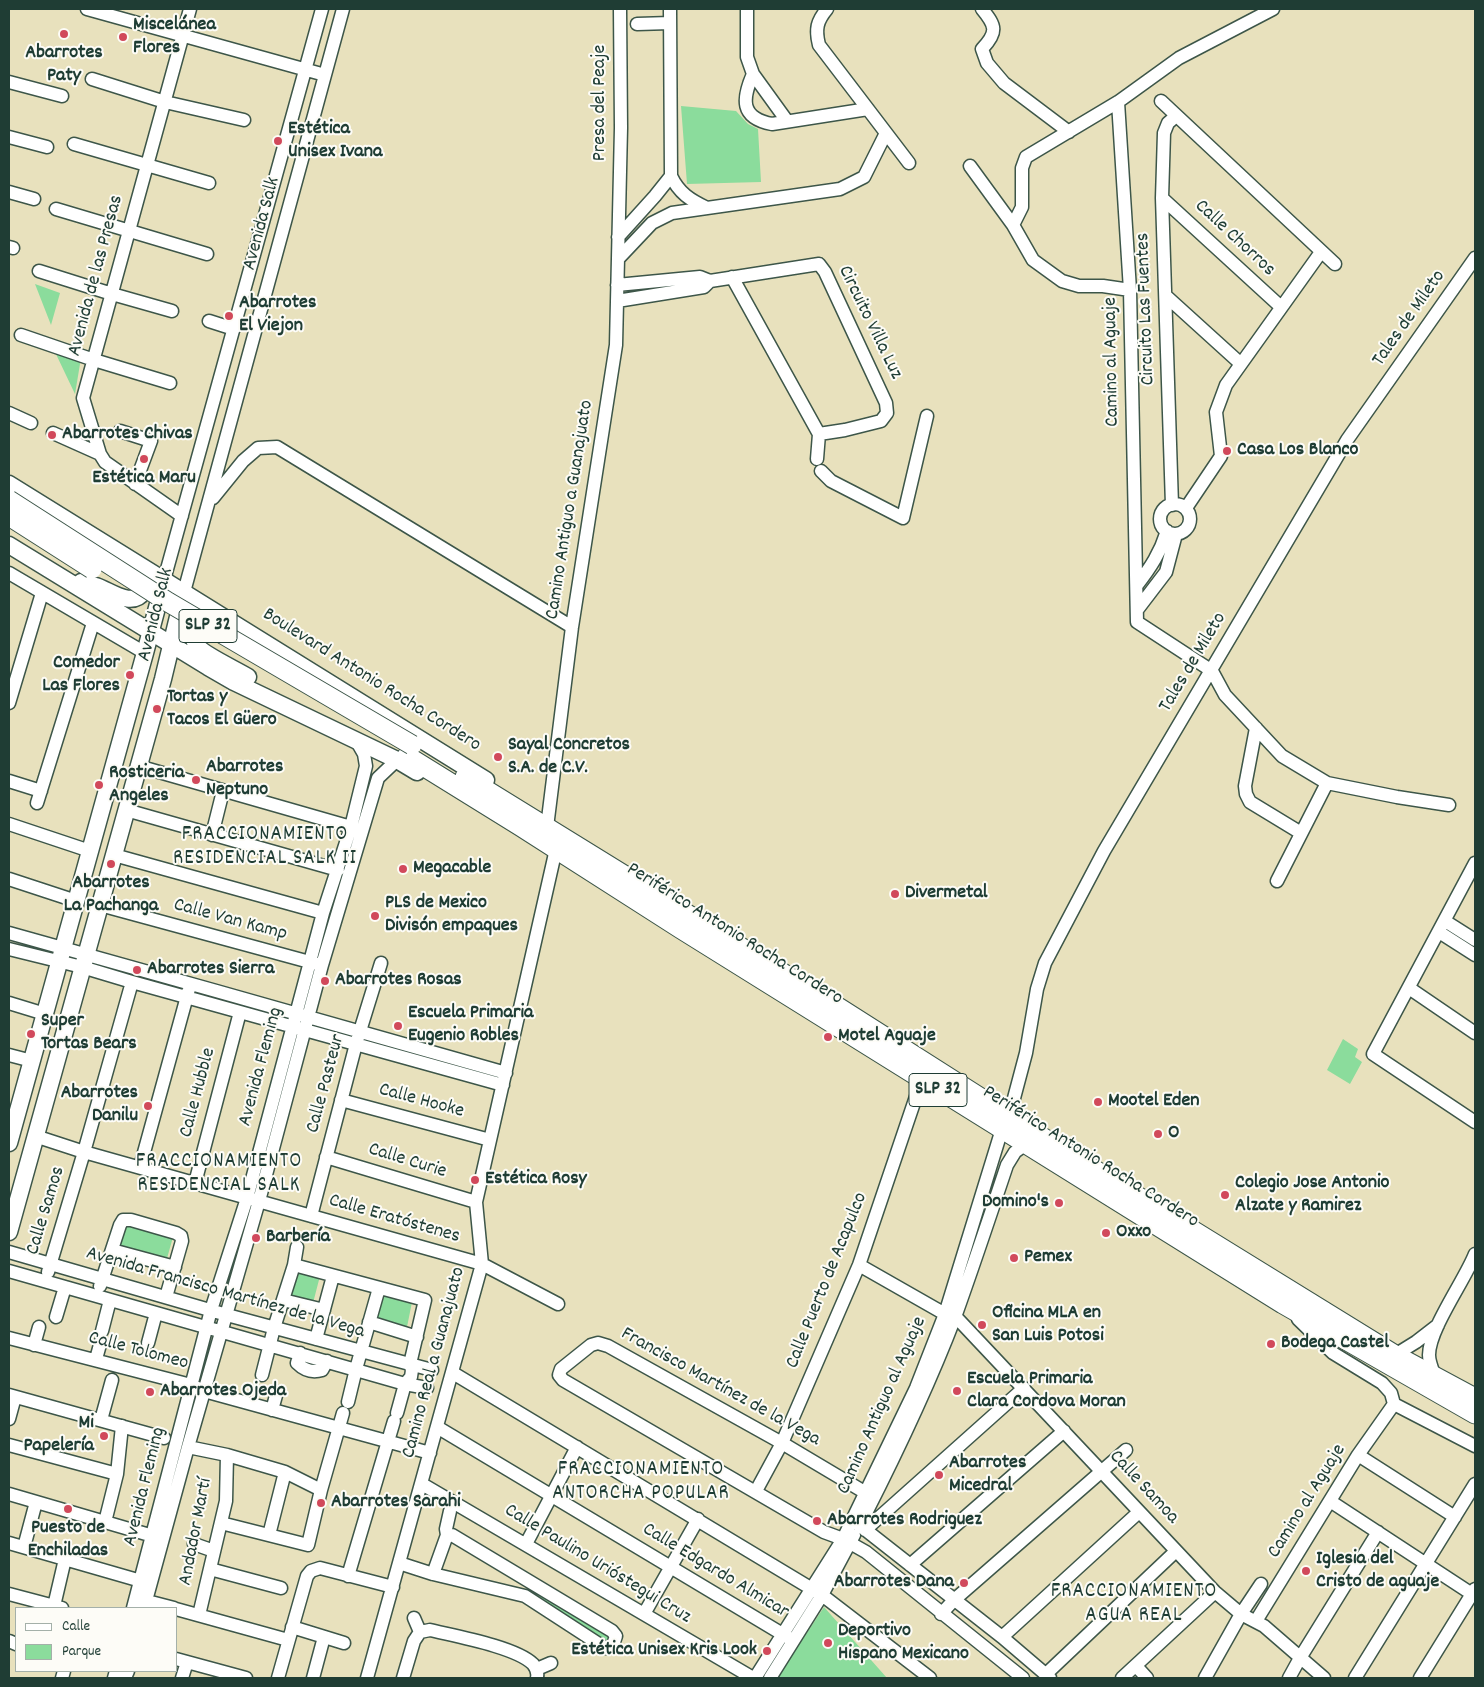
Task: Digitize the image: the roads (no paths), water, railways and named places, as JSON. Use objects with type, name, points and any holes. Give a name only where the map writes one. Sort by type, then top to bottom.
[{"type":"highway","name":"Boulevard Antonio Rocha Cordero","points":[[9,500],[405,753]]},
{"type":"highway","name":"SLP 32","points":[[9,516],[164,614],[405,753]]},
{"type":"highway","name":"Periférico Antonio Rocha Cordero","points":[[405,753],[525,821],[547,828],[841,1009],[1005,1123],[1026,1144],[1283,1304],[1475,1414]]},
{"type":"highway","name":"Periférico Antonio Rocha Cordero","points":[[525,821],[556,850],[922,1079],[1005,1123],[1395,1355],[1475,1398]]},
{"type":"main road","points":[[9,484],[116,551]]},
{"type":"main road","points":[[13,548],[234,682],[356,740],[405,753]]},
{"type":"main road","name":"Boulevard Antonio Rocha Cordero","points":[[116,551],[486,779],[525,821]]},
{"type":"main road","points":[[62,578],[97,586],[121,598],[134,598],[140,596],[145,590],[147,578],[133,561]]},
{"type":"main road","name":"Avenida Salk","points":[[9,1143],[13,1110],[32,1061],[164,580]]},
{"type":"main road","name":"Avenida Salk","points":[[9,1232],[172,645],[184,592]]},
{"type":"main road","points":[[250,633],[217,619],[207,618],[195,628],[194,638],[198,647],[202,650],[270,689],[316,720]]},
{"type":"main road","points":[[120,745],[143,750]]},
{"type":"street","points":[[87,9],[325,75]]},
{"type":"street","name":"Avenida de las Presas","points":[[182,516],[105,462],[100,454],[83,398],[190,9]]},
{"type":"street","name":"Avenida Salk","points":[[164,580],[322,9]]},
{"type":"street","name":"Avenida Salk","points":[[184,592],[343,9]]},
{"type":"street","name":"Presa del Peaje","points":[[619,198],[621,128],[620,9]]},
{"type":"street","points":[[670,9],[671,176],[678,190],[687,198],[707,208]]},
{"type":"street","points":[[747,9],[747,57],[753,74],[787,121]]},
{"type":"street","points":[[827,9],[819,18],[816,34],[819,45],[909,163]]},
{"type":"street","points":[[982,9],[991,19],[994,29],[992,39],[982,49],[987,64],[1004,83],[1069,132]]},
{"type":"street","points":[[1012,225],[1022,208],[1022,168],[1026,157],[1118,102],[1179,58],[1273,9]]},
{"type":"street","points":[[637,24],[670,23]]},
{"type":"street","points":[[753,74],[746,89],[745,102],[749,114],[759,121],[772,124],[868,109]]},
{"type":"street","points":[[92,79],[165,102],[244,120]]},
{"type":"street","points":[[9,82],[62,96]]},
{"type":"street","points":[[1161,101],[1335,264]]},
{"type":"street","name":"Camino al Aguaje","points":[[1118,102],[1130,290],[1137,616]]},
{"type":"street","name":"Circuito Las Fuentes","points":[[1172,504],[1162,198],[1164,133],[1168,123],[1176,116]]},
{"type":"street","points":[[618,259],[652,223],[672,213],[840,189],[864,177],[886,132]]},
{"type":"street","points":[[9,137],[47,146]]},
{"type":"street","points":[[74,144],[209,183]]},
{"type":"street","points":[[970,166],[1012,225],[1034,260],[1062,281],[1079,286],[1103,286],[1130,290]]},
{"type":"street","points":[[618,237],[671,176]]},
{"type":"street","points":[[672,213],[678,202],[678,190]]},
{"type":"street","points":[[9,192],[34,199]]},
{"type":"street","name":"Camino Antiguo a Guanajuato","points":[[547,828],[572,627],[616,345],[619,198]]},
{"type":"street","name":"Calle Chorros","points":[[1162,198],[1281,307]]},
{"type":"street","points":[[56,209],[207,254]]},
{"type":"street","points":[[629,224],[640,234]]},
{"type":"street","points":[[1186,508],[1221,456],[1216,412],[1226,384],[1321,252]]},
{"type":"street","name":"Tales de Mileto","points":[[1005,1123],[1026,1052],[1037,989],[1045,963],[1104,851],[1347,440],[1475,258]]},
{"type":"street","name":"Circuito Villa Luz","points":[[617,285],[700,277],[710,281],[819,264],[825,272],[886,403],[887,413],[881,421],[819,434]]},
{"type":"street","points":[[39,271],[172,311]]},
{"type":"street","points":[[732,277],[819,434],[819,465],[831,482],[903,518],[927,416]]},
{"type":"street","name":"Circuito Villa Luz","points":[[617,301],[704,287],[710,281]]},
{"type":"street","points":[[1166,296],[1241,364]]},
{"type":"street","points":[[209,321],[234,329]]},
{"type":"street","points":[[21,335],[170,383]]},
{"type":"street","points":[[9,413],[31,423]]},
{"type":"street","points":[[120,431],[151,441],[135,484]]},
{"type":"street","points":[[53,433],[100,454]]},
{"type":"street","points":[[209,504],[243,461],[258,448],[278,448],[572,627]]},
{"type":"street","name":"Boulevard Antonio Rocha Cordero","points":[[9,476],[91,528],[116,551]]},
{"type":"street","points":[[1177,504],[1186,508],[1190,522],[1185,530],[1171,532],[1161,523],[1162,513],[1168,506],[1177,504]]},
{"type":"street","points":[[1136,586],[1152,565],[1171,532]]},
{"type":"street","points":[[1171,532],[1166,572],[1137,616],[1212,671],[1225,695],[1282,756],[1327,783],[1449,805]]},
{"type":"street","points":[[1152,565],[1166,572]]},
{"type":"street","points":[[9,573],[145,653]]},
{"type":"street","points":[[9,704],[42,593]]},
{"type":"street","points":[[9,781],[39,797],[93,623]]},
{"type":"street","points":[[1256,728],[1245,786],[1246,794],[1250,802],[1301,833]]},
{"type":"street","name":"Avenida Fleming","points":[[316,963],[323,913],[351,827],[366,766],[364,754],[356,740]]},
{"type":"street","name":"Avenida Fleming","points":[[145,1604],[227,1315],[253,1199],[316,963],[378,778],[405,753]]},
{"type":"street","points":[[138,766],[351,827]]},
{"type":"street","points":[[1277,881],[1327,783]]},
{"type":"street","points":[[212,835],[223,791]]},
{"type":"street","points":[[126,810],[338,870]]},
{"type":"street","points":[[9,824],[90,850]]},
{"type":"street","name":"Camino Real a Guanajuato","points":[[367,1678],[482,1264],[476,1202],[556,850]]},
{"type":"street","points":[[114,855],[323,913]]},
{"type":"street","points":[[1475,864],[1373,1054],[1475,1122]]},
{"type":"street","points":[[9,879],[76,901]]},
{"type":"street","name":"Calle Van Kamp","points":[[100,905],[316,963]]},
{"type":"street","points":[[1442,926],[1475,940]]},
{"type":"street","points":[[1442,926],[1475,955]]},
{"type":"street","points":[[9,933],[61,955]]},
{"type":"street","points":[[9,949],[61,955],[190,984],[300,1022],[504,1079]]},
{"type":"street","points":[[84,960],[132,982],[240,1012],[300,1022]]},
{"type":"street","name":"Calle Pasteur","points":[[311,1216],[358,1038],[381,963]]},
{"type":"street","name":"Calle Samos","points":[[45,1282],[132,982]]},
{"type":"street","points":[[140,1167],[190,984]]},
{"type":"street","points":[[1409,988],[1475,1033]]},
{"type":"street","points":[[9,1004],[45,1014]]},
{"type":"street","name":"Calle Hubble","points":[[195,1183],[240,1012]]},
{"type":"street","points":[[9,1055],[32,1061]]},
{"type":"street","name":"Calle Puerto de Acapulco","points":[[756,1491],[782,1443],[859,1265],[922,1079]]},
{"type":"street","name":"Calle Hooke","points":[[342,1100],[490,1140]]},
{"type":"street","name":"Camino Antiguo al Aguaje","points":[[859,1525],[866,1493],[950,1315],[1005,1123]]},
{"type":"street","name":"Calle Eratóstenes","points":[[35,1136],[84,1152],[482,1264],[558,1304]]},
{"type":"street","name":"Camino Antiguo al Aguaje","points":[[754,1678],[787,1638],[817,1592],[847,1540],[859,1525],[902,1442],[1007,1165],[1016,1152],[1026,1144]]},
{"type":"street","name":"Calle Curie","points":[[326,1157],[476,1202]]},
{"type":"street","name":"Avenida Fleming","points":[[133,1607],[211,1310],[253,1199]]},
{"type":"street","points":[[96,1296],[120,1225],[123,1220],[131,1220],[181,1236],[182,1241],[166,1297]]},
{"type":"street","points":[[262,1375],[274,1328],[294,1265],[297,1247]]},
{"type":"street","points":[[112,1250],[175,1268]]},
{"type":"street","name":"Avenida Francisco Martínez de la Vega","points":[[9,1252],[227,1315],[432,1370]]},
{"type":"street","points":[[1435,1377],[1429,1356],[1430,1346],[1438,1325],[1470,1267],[1475,1254]]},
{"type":"street","points":[[294,1265],[425,1300],[410,1364],[412,1370],[411,1377],[406,1384],[348,1576]]},
{"type":"street","name":"Calle Samoa","points":[[859,1265],[950,1315],[1024,1388],[1215,1592],[1242,1614],[1264,1626],[1324,1678]]},
{"type":"street","name":"Avenida Francisco Martínez de la Vega","points":[[9,1271],[406,1384],[427,1388]]},
{"type":"street","points":[[316,1339],[333,1276]]},
{"type":"street","points":[[56,1317],[65,1287]]},
{"type":"street","points":[[221,1523],[308,1546],[320,1490],[346,1407],[379,1288]]},
{"type":"street","points":[[96,1360],[110,1300]]},
{"type":"street","points":[[283,1300],[324,1310]]},
{"type":"street","points":[[1283,1304],[1333,1353],[1382,1382],[1392,1392],[1394,1404],[1475,1446]]},
{"type":"street","points":[[148,1343],[156,1313]]},
{"type":"street","points":[[369,1322],[417,1337]]},
{"type":"street","points":[[1395,1355],[1438,1325]]},
{"type":"street","points":[[34,1345],[39,1327]]},
{"type":"street","name":"Calle Tolomeo","points":[[9,1338],[191,1385],[204,1391],[272,1410],[337,1434],[388,1442],[430,1453]]},
{"type":"street","name":"Francisco Martínez de la Vega","points":[[866,1493],[782,1443],[608,1346],[598,1343],[591,1345],[561,1369],[559,1375],[563,1380],[824,1532],[847,1540],[866,1552],[1023,1678]]},
{"type":"street","points":[[162,1377],[166,1364]]},
{"type":"street","points":[[453,1373],[817,1592],[930,1678]]},
{"type":"street","points":[[101,1420],[112,1380]]},
{"type":"street","points":[[1024,1388],[859,1525],[1002,1637],[1048,1676],[1176,1551]]},
{"type":"street","points":[[272,1410],[277,1392]]},
{"type":"street","points":[[9,1419],[12,1396],[164,1438]]},
{"type":"street","name":"Camino al Aguaje","points":[[1256,1621],[1358,1455],[1394,1404]]},
{"type":"street","points":[[105,1522],[117,1474],[122,1426]]},
{"type":"street","name":"Calle Edgardo Almicar","points":[[437,1427],[787,1638]]},
{"type":"street","points":[[910,1565],[1064,1431]]},
{"type":"street","points":[[9,1445],[117,1474]]},
{"type":"street","points":[[188,1447],[228,1455],[285,1472],[320,1490]]},
{"type":"street","points":[[526,1544],[577,1447]]},
{"type":"street","points":[[941,1614],[954,1600],[1126,1450]]},
{"type":"street","name":"Andador Martí","points":[[199,1615],[226,1501],[228,1455]]},
{"type":"street","points":[[1358,1455],[1455,1517]]},
{"type":"street","points":[[269,1535],[285,1472]]},
{"type":"street","name":"Calle Paulino Urióstegui Cruz","points":[[422,1484],[754,1678]]},
{"type":"street","points":[[1355,1678],[1475,1484]]},
{"type":"street","points":[[9,1494],[153,1536]]},
{"type":"street","points":[[1330,1501],[1474,1593],[1420,1678]]},
{"type":"street","points":[[24,1547],[36,1502]]},
{"type":"street","points":[[433,1574],[447,1535],[446,1529],[450,1511]]},
{"type":"street","points":[[1002,1637],[1139,1512]]},
{"type":"street","points":[[644,1614],[698,1519]]},
{"type":"street","points":[[1289,1678],[1378,1532]]},
{"type":"street","points":[[399,1564],[525,1596],[604,1648],[610,1648],[613,1645],[616,1636],[612,1631],[452,1534],[447,1535]]},
{"type":"street","points":[[9,1543],[141,1581]]},
{"type":"street","points":[[194,1544],[214,1551]]},
{"type":"street","points":[[9,1594],[58,1607],[65,1559]]},
{"type":"street","points":[[278,1678],[307,1576],[311,1570],[320,1568],[393,1587]]},
{"type":"street","points":[[210,1569],[281,1588]]},
{"type":"street","points":[[525,1596],[532,1583]]},
{"type":"street","name":"Camino al Aguaje","points":[[1206,1678],[1261,1584]]},
{"type":"street","points":[[1122,1678],[1215,1592]]},
{"type":"street","points":[[145,1604],[163,1607]]},
{"type":"street","points":[[178,1610],[288,1640]]},
{"type":"street","points":[[414,1618],[420,1632]]},
{"type":"street","points":[[292,1627],[344,1643]]},
{"type":"street","points":[[403,1678],[414,1641],[420,1632],[430,1630],[508,1650],[532,1663],[537,1674],[551,1663]]},
{"type":"street","points":[[313,1678],[324,1637]]},
{"type":"street","name":"Camino Antiguo al Aguaje","points":[[770,1678],[787,1638]]},
{"type":"street","points":[[182,1678],[181,1660],[246,1678]]},
{"type":"street","points":[[1136,1666],[1147,1678]]},
{"type":"place","name":"Abarrotes Paty","points":[[64,34]]},
{"type":"place","name":"Miscelánea Flores","points":[[123,37]]},
{"type":"place","name":"Estética Unisex Ivana","points":[[278,141]]},
{"type":"place","name":"Abarrotes El Viejon","points":[[229,316]]},
{"type":"place","name":"Abarrotes Chivas","points":[[52,435]]},
{"type":"place","name":"Casa Los Blanco","points":[[1227,451]]},
{"type":"place","name":"Estética Maru","points":[[144,459]]},
{"type":"place","name":"Comedor Las Flores","points":[[130,675]]},
{"type":"place","name":"Tortas y Tacos El Güero","points":[[157,709]]},
{"type":"place","name":"Sayal Concretos S.A. de C.V.","points":[[498,757]]},
{"type":"place","name":"Abarrotes Neptuno","points":[[196,780]]},
{"type":"place","name":"Rosticeria Angeles","points":[[99,785]]},
{"type":"place","name":"Abarrotes La Pachanga","points":[[111,864]]},
{"type":"place","name":"Megacable","points":[[403,869]]},
{"type":"place","name":"Divermetal","points":[[895,894]]},
{"type":"place","name":"PLS de Mexico Divisón empaques","points":[[375,916]]},
{"type":"place","name":"Abarrotes Sierra","points":[[137,970]]},
{"type":"place","name":"Abarrotes Rosas","points":[[325,981]]},
{"type":"place","name":"Escuela Primaria Eugenio Robles","points":[[398,1026]]},
{"type":"place","name":"Super Tortas Bears","points":[[31,1034]]},
{"type":"place","name":"Motel Aguaje","points":[[828,1037]]},
{"type":"place","name":"Mootel Eden","points":[[1098,1102]]},
{"type":"place","name":"Abarrotes Danilu","points":[[148,1106]]},
{"type":"place","name":"O","points":[[1158,1134]]},
{"type":"place","name":"Estética Rosy","points":[[475,1180]]},
{"type":"place","name":"Colegio Jose Antonio Alzate y Ramirez","points":[[1225,1195]]},
{"type":"place","name":"Domino's","points":[[1059,1203]]},
{"type":"place","name":"Oxxo","points":[[1106,1233]]},
{"type":"place","name":"Barbería","points":[[256,1238]]},
{"type":"place","name":"Pemex","points":[[1014,1258]]},
{"type":"place","name":"Oficina MLA en San Luis Potosi","points":[[982,1325]]},
{"type":"place","name":"Bodega Castel","points":[[1271,1344]]},
{"type":"place","name":"Escuela Primaria Clara Cordova Moran","points":[[957,1391]]},
{"type":"place","name":"Abarrotes Ojeda","points":[[150,1392]]},
{"type":"place","name":"Mi Papelería","points":[[104,1436]]},
{"type":"place","name":"Abarrotes Micedral","points":[[939,1475]]},
{"type":"place","name":"Abarrotes Sarahi","points":[[321,1503]]},
{"type":"place","name":"Puesto de Enchiladas","points":[[68,1509]]},
{"type":"place","name":"Abarrotes Rodriguez","points":[[817,1521]]},
{"type":"place","name":"Iglesia del Cristo de aguaje","points":[[1306,1571]]},
{"type":"place","name":"Abarrotes Dana","points":[[964,1583]]},
{"type":"place","name":"Deportivo Hispano Mexicano","points":[[828,1643]]},
{"type":"place","name":"Estética Unisex Kris Look","points":[[767,1651]]},
{"type":"district","name":"FRACCIONAMIENTO RESIDENCIAL SALK II","points":[[265,848]]},
{"type":"district","name":"FRACCIONAMIENTO RESIDENCIAL SALK","points":[[219,1175]]},
{"type":"district","name":"FRACCIONAMIENTO ANTORCHA POPULAR","points":[[641,1483]]},
{"type":"district","name":"FRACCIONAMIENTO AGUA REAL","points":[[1134,1605]]}]
